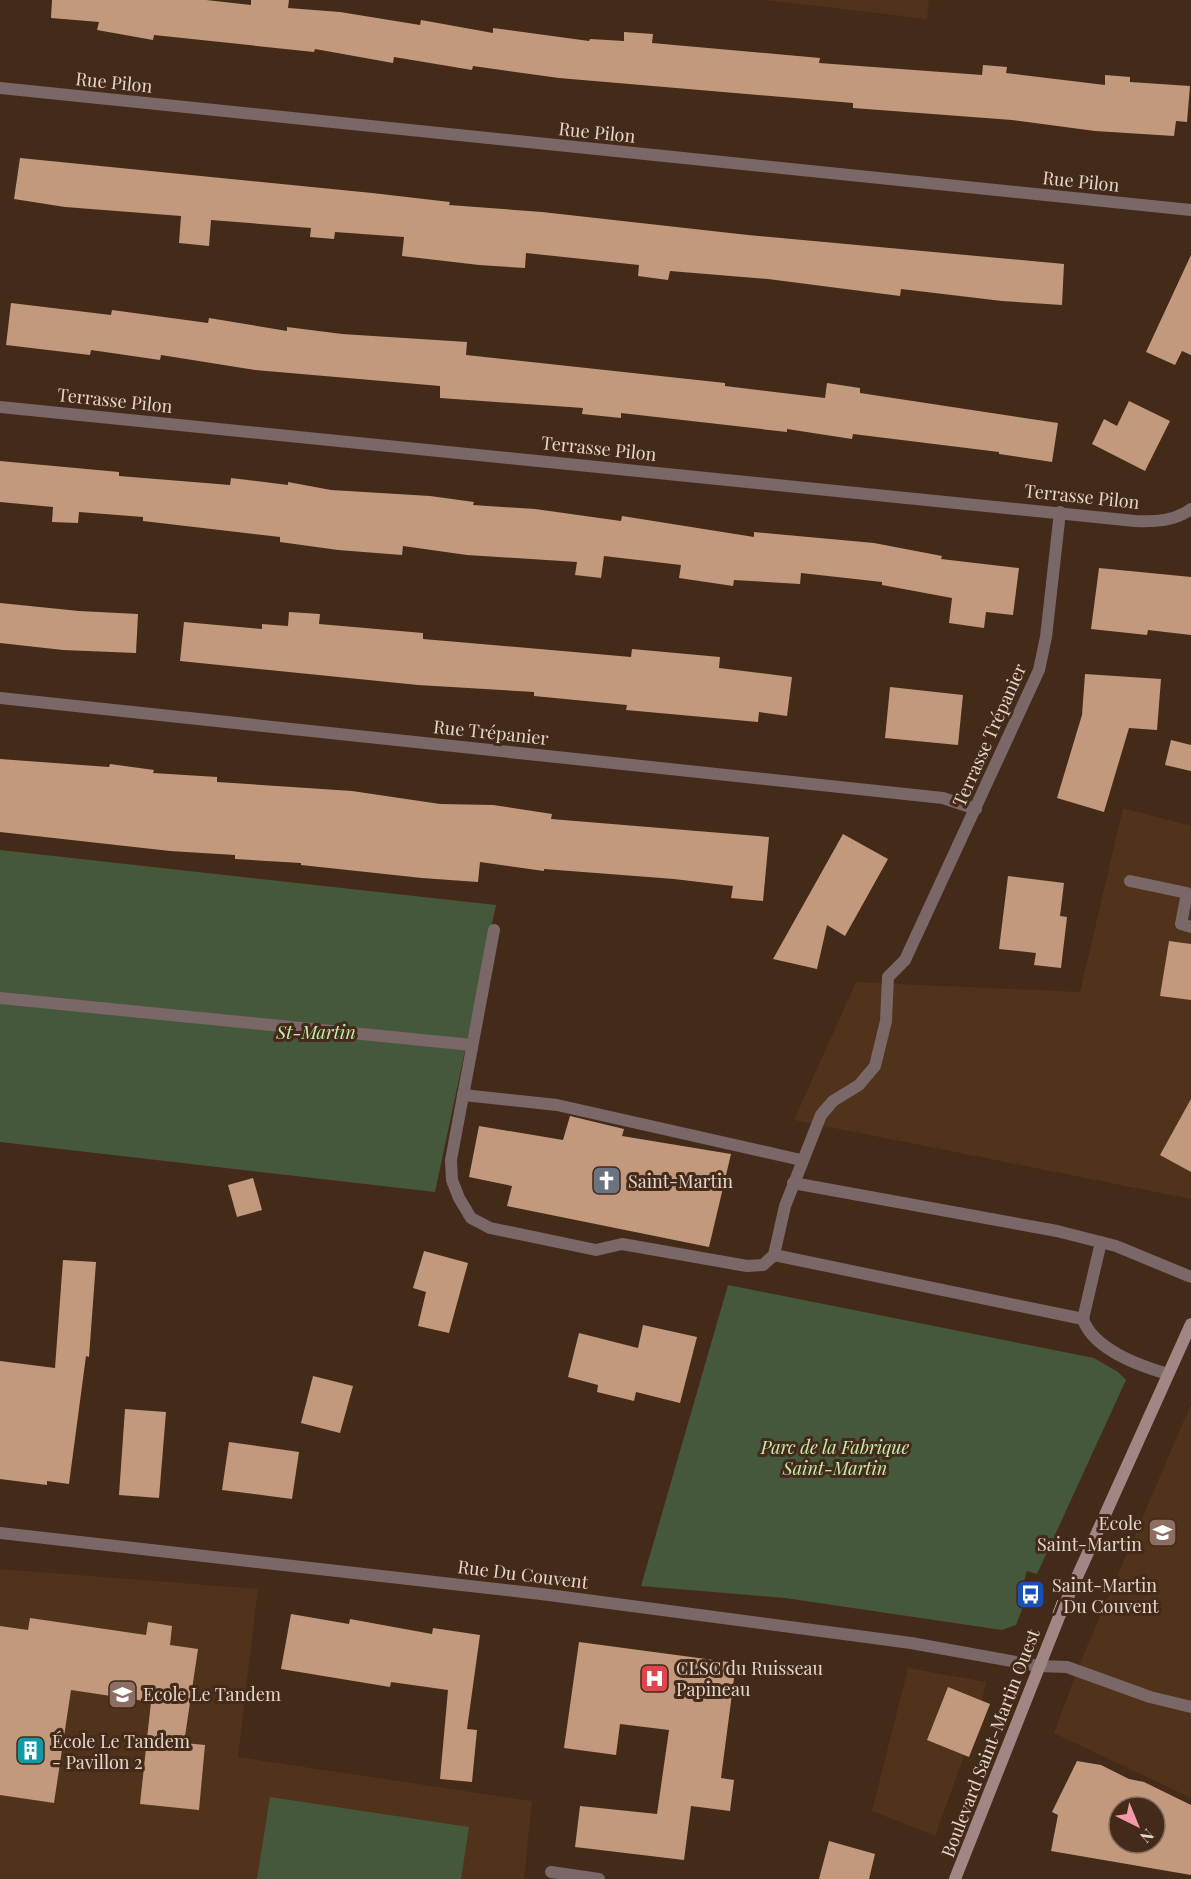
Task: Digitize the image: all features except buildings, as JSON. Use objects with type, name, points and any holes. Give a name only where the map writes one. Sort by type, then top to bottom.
[{"type":"main road","name":"Boulevard Saint-Martin Ouest","points":[[955,1879],[1039,1666],[1191,1324]]},
{"type":"street","name":"Rue Pilon","points":[[0,88],[1191,210]]},
{"type":"street","name":"Terrasse Pilon","points":[[0,407],[1155,522],[1175,517],[1191,509]]},
{"type":"street","name":"Terrasse Trépanier","points":[[774,1255],[801,1160],[826,1107],[859,1085],[874,1066],[886,1021],[888,977],[905,960],[1032,686],[1043,656],[1060,512]]},
{"type":"street","name":"Rue Trépanier","points":[[0,698],[943,798],[976,809]]},
{"type":"street","points":[[1130,881],[1187,893],[1181,924],[1191,927]]},
{"type":"street","points":[[494,930],[451,1160],[452,1180],[471,1218],[481,1224],[596,1250],[622,1244],[747,1266],[763,1265],[774,1255],[1083,1319]]},
{"type":"street","points":[[0,998],[472,1045]]},
{"type":"street","points":[[463,1095],[557,1105],[801,1160]]},
{"type":"street","points":[[793,1183],[1057,1231],[1140,1255],[1191,1277]]},
{"type":"street","points":[[1101,1242],[1083,1319],[1091,1334],[1111,1349],[1153,1370],[1168,1374]]},
{"type":"street","name":"Rue Du Couvent","points":[[0,1533],[552,1595],[911,1643],[1039,1666],[1067,1667],[1150,1697],[1191,1707]]},
{"type":"street","points":[[550,1872],[599,1879]]},
{"type":"shaded area","points":[[766,0],[929,0],[927,19]]},
{"type":"shaded area","points":[[1123,808],[1191,826],[1191,1199],[794,1120],[856,982],[1080,992]]},
{"type":"shaded area","name":"Ecole Saint-Martin","points":[[1191,1404],[1191,1798],[1054,1733],[1080,1663]]},
{"type":"shaded area","name":"Ecole Le Tandem","points":[[0,1569],[258,1589],[238,1757],[532,1801],[524,1879],[0,1879]]},
{"type":"shaded area","points":[[908,1668],[986,1682],[979,1715],[935,1836],[872,1811]]},
{"type":"green space","name":"St-Martin","points":[[0,850],[496,905],[435,1192],[0,1142]]},
{"type":"green space","name":"Parc de la Fabrique Saint-Martin","points":[[728,1285],[1094,1358],[1118,1372],[1126,1380],[1037,1574],[1027,1571],[1022,1588],[1029,1591],[1016,1625],[1002,1630],[785,1598],[641,1586]]},
{"type":"green space","points":[[270,1797],[469,1827],[461,1879],[257,1879]]},
{"type":"place","name":"Saint-Martin","points":[[607,1181]]},
{"type":"place","name":"Ecole Saint-Martin","points":[[1163,1533]]},
{"type":"place","name":"Saint-Martin / Du Couvent","points":[[1031,1595]]},
{"type":"place","name":"CLSC du Ruisseau Papineau","points":[[655,1678]]},
{"type":"place","name":"Ecole Le Tandem","points":[[122,1694]]},
{"type":"place","name":"École Le Tandem - Pavillon 2","points":[[31,1751]]}]
